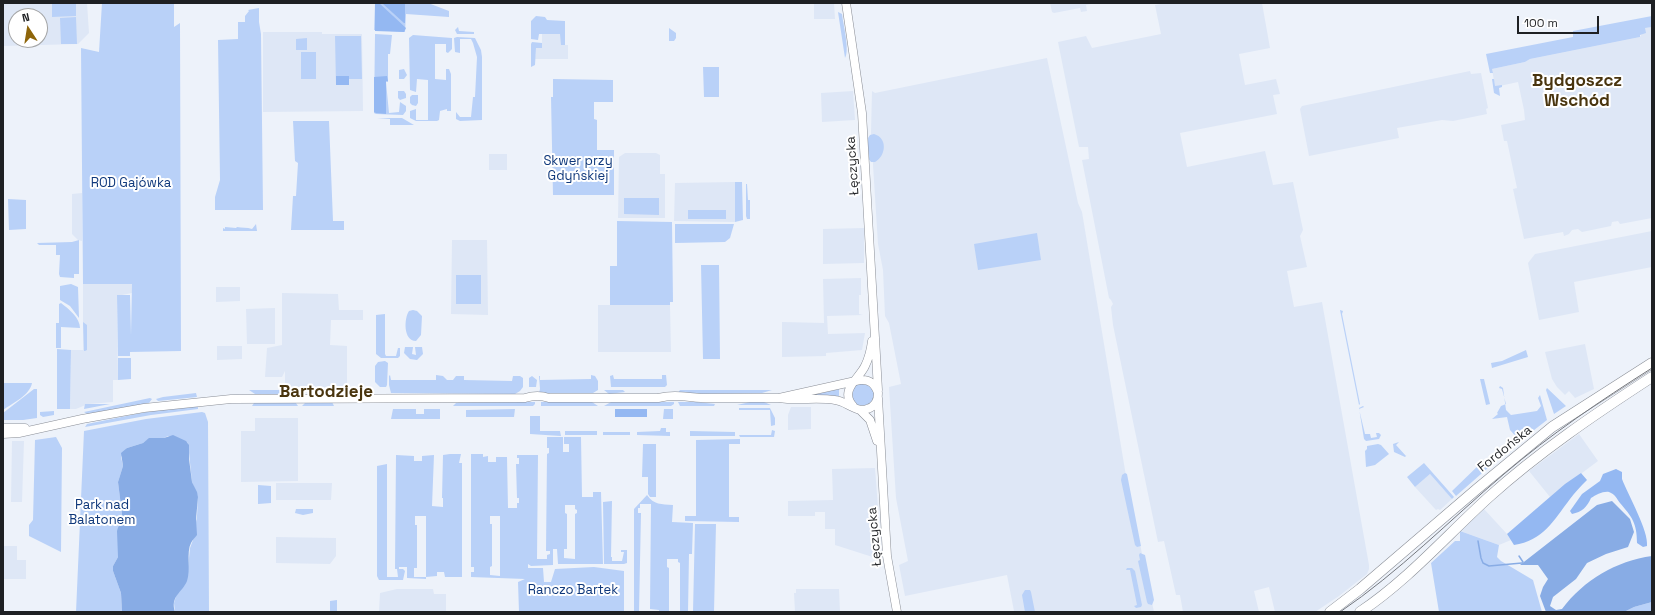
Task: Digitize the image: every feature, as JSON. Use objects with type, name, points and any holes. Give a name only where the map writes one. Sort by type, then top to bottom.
[{"type":"main road","name":"Fordońska","points":[[1330,612],[1552,427],[1652,363]]},
{"type":"main road","name":"Fordońska","points":[[1360,612],[1382,596],[1490,496],[1550,445],[1652,377]]},
{"type":"street","name":"Łęczycka","points":[[846,3],[862,113],[887,556],[898,612]]},
{"type":"street","name":"Łęczycka","points":[[874,329],[869,357],[865,366],[849,387],[847,395],[856,408],[866,415],[872,424],[882,460]]},
{"type":"street","points":[[3,434],[19,434],[144,408],[231,399],[525,398],[532,401],[542,401],[549,398],[658,398],[682,400],[699,398],[780,398],[791,400],[835,400],[856,408],[870,408],[875,404],[878,395],[874,384],[865,379],[780,398]]},
{"type":"street","points":[[3,428],[42,428]]},
{"type":"shaded area","points":[[3,3],[87,3],[89,33],[78,44],[48,45],[48,8],[8,8],[8,46],[3,46]]},
{"type":"shaded area","points":[[375,3],[379,3],[406,28],[404,32],[375,31]]},
{"type":"shaded area","points":[[382,3],[405,3],[405,23],[404,23]]},
{"type":"shaded area","points":[[814,3],[834,3],[835,19],[814,19]]},
{"type":"shaded area","points":[[1050,3],[1096,3],[1086,5],[1087,11],[1081,12],[1080,8],[1054,13],[1052,12]]},
{"type":"shaded area","points":[[1166,3],[1262,3],[1270,48],[1239,54],[1245,85],[1276,79],[1280,94],[1273,95],[1277,114],[1180,133],[1187,167],[1265,151],[1273,185],[1293,182],[1303,230],[1300,236],[1307,267],[1287,271],[1294,307],[1322,302],[1369,565],[1367,574],[1339,596],[1315,612],[1275,612],[1269,587],[1254,591],[1259,612],[1183,612],[1180,595],[1176,595],[1164,541],[1158,542],[1113,325],[1111,307],[1113,304],[1109,298],[1082,160],[1089,159],[1088,147],[1079,147],[1058,42],[1086,36],[1092,48],[1161,34],[1155,5]]},
{"type":"shaded area","points":[[1652,27],[1652,218],[1620,224],[1618,221],[1612,222],[1611,226],[1582,232],[1578,229],[1572,230],[1569,234],[1564,236],[1563,232],[1524,239],[1513,189],[1517,188],[1507,141],[1504,141],[1501,125],[1525,120],[1524,110],[1518,82],[1495,87],[1492,69],[1525,62],[1530,59],[1640,37],[1645,28]]},
{"type":"shaded area","points":[[263,32],[362,34],[363,111],[263,112]]},
{"type":"shaded area","points":[[542,34],[561,34],[561,45],[568,45],[568,59],[535,59],[536,48],[542,48]]},
{"type":"shaded area","points":[[1047,58],[1078,203],[1082,212],[1126,476],[1154,612],[1008,612],[1014,611],[1007,575],[905,596],[899,565],[908,561],[896,498],[889,387],[901,384],[889,323],[885,316],[883,270],[878,244],[871,133],[872,91],[875,93]]},
{"type":"shaded area","points":[[1470,71],[1471,74],[1481,73],[1488,108],[1486,109],[1487,114],[1453,121],[1442,120],[1397,128],[1399,138],[1309,156],[1300,109],[1302,106]]},
{"type":"shaded area","points":[[336,76],[349,76],[349,85],[336,85]]},
{"type":"shaded area","points":[[387,76],[386,114],[376,113],[374,112],[374,77]]},
{"type":"shaded area","points":[[853,91],[855,120],[822,122],[821,93]]},
{"type":"shaded area","points":[[625,153],[656,153],[660,155],[660,174],[665,174],[665,218],[618,218],[619,157]]},
{"type":"shaded area","points":[[489,154],[507,154],[507,170],[489,170]]},
{"type":"shaded area","points":[[735,182],[735,222],[674,221],[675,183]]},
{"type":"shaded area","points":[[82,193],[82,241],[78,240],[72,234],[72,194]]},
{"type":"shaded area","points":[[864,228],[864,263],[823,264],[823,229]]},
{"type":"shaded area","points":[[1652,231],[1652,267],[1574,282],[1579,312],[1539,320],[1528,263],[1535,254]]},
{"type":"shaded area","points":[[452,240],[487,240],[488,315],[451,314]]},
{"type":"shaded area","points":[[861,278],[859,314],[863,315],[827,316],[828,334],[865,333],[862,350],[826,353],[826,356],[782,357],[782,322],[824,323],[823,279]]},
{"type":"shaded area","points":[[83,284],[132,284],[132,293],[117,296],[118,380],[113,380],[113,402],[88,404],[76,409],[70,409],[71,350],[83,350]]},
{"type":"shaded area","points":[[216,287],[240,287],[240,301],[216,302]]},
{"type":"shaded area","points":[[282,293],[338,294],[339,310],[363,310],[363,320],[331,320],[330,345],[347,346],[347,387],[285,387],[285,371],[282,377],[265,377],[267,348],[282,345]]},
{"type":"shaded area","points":[[598,305],[670,305],[671,352],[598,352]]},
{"type":"shaded area","points":[[275,308],[275,344],[247,344],[246,309]]},
{"type":"shaded area","points":[[1585,344],[1594,389],[1575,398],[1569,391],[1565,395],[1557,387],[1552,379],[1545,352]]},
{"type":"shaded area","points":[[217,346],[242,346],[242,359],[217,360]]},
{"type":"shaded area","points":[[791,407],[811,407],[811,429],[788,430],[788,415]]},
{"type":"shaded area","points":[[615,409],[647,409],[647,417],[615,417]]},
{"type":"shaded area","points":[[255,418],[298,418],[298,481],[241,482],[241,431],[255,431]]},
{"type":"shaded area","points":[[1579,434],[1598,461],[1550,497],[1529,471]]},
{"type":"shaded area","points":[[173,435],[186,441],[189,445],[192,482],[198,497],[196,519],[197,535],[192,541],[190,547],[189,572],[187,581],[175,598],[175,612],[122,612],[121,593],[113,571],[113,566],[118,557],[117,531],[122,514],[118,482],[123,466],[121,453],[127,448],[143,443],[149,438],[164,438]]},
{"type":"shaded area","points":[[12,441],[24,441],[22,502],[11,502]]},
{"type":"shaded area","points":[[875,468],[882,560],[835,545],[835,529],[825,529],[825,512],[815,512],[815,516],[788,516],[788,501],[833,500],[832,469]]},
{"type":"shaded area","points":[[1616,469],[1622,472],[1622,479],[1645,531],[1647,546],[1643,547],[1637,543],[1636,530],[1633,521],[1616,497],[1609,492],[1604,492],[1591,498],[1588,504],[1579,512],[1572,514],[1570,511],[1582,494],[1600,481],[1603,474]]},
{"type":"shaded area","points":[[1581,473],[1587,480],[1574,494],[1553,522],[1533,539],[1514,545],[1507,534],[1565,484]]},
{"type":"shaded area","points":[[1430,474],[1452,499],[1440,510],[1436,510],[1415,487]]},
{"type":"shaded area","points":[[276,483],[332,483],[331,500],[276,500]]},
{"type":"shaded area","points":[[1612,501],[1630,519],[1634,532],[1628,547],[1606,554],[1587,563],[1576,579],[1553,597],[1550,606],[1556,610],[1562,609],[1580,589],[1602,574],[1626,562],[1652,556],[1652,602],[1634,607],[1624,612],[1546,612],[1540,596],[1548,579],[1538,565],[1520,565],[1597,505]]},
{"type":"shaded area","points":[[1484,509],[1511,540],[1499,545],[1460,531]]},
{"type":"shaded area","points":[[276,537],[336,538],[336,556],[330,564],[276,563]]},
{"type":"shaded area","points":[[3,546],[17,546],[17,560],[26,560],[26,579],[3,579]]},
{"type":"shaded area","points":[[397,589],[433,589],[434,594],[446,594],[446,612],[379,612],[380,593]]},
{"type":"shaded area","points":[[796,589],[839,589],[840,612],[795,612],[794,593],[796,593]]},
{"type":"green space","points":[[52,3],[76,3],[76,16],[52,17]]},
{"type":"green space","name":"ROD Gajówka","points":[[102,3],[174,3],[174,27],[180,23],[181,351],[130,352],[130,356],[118,356],[117,295],[130,295],[131,335],[132,284],[83,284],[81,48],[99,52]]},
{"type":"green space","points":[[375,3],[428,3],[449,11],[449,17],[406,14],[405,32],[374,30]]},
{"type":"green space","points":[[259,8],[261,34],[263,210],[215,210],[215,197],[220,180],[218,40],[238,39],[238,22],[245,22],[245,16],[249,11],[248,10]]},
{"type":"green space","points":[[838,12],[842,14],[846,37],[847,49],[845,58]]},
{"type":"green space","points":[[536,16],[545,17],[547,20],[565,21],[565,45],[561,45],[560,34],[539,34],[538,40],[531,39],[531,21]]},
{"type":"green space","points":[[1652,16],[1652,27],[1645,28],[1646,33],[1640,35],[1640,37],[1530,59],[1525,62],[1492,69],[1493,73],[1490,73],[1486,54],[1573,37],[1573,31]]},
{"type":"green space","points":[[76,17],[77,44],[61,44],[60,18]]},
{"type":"green space","points":[[458,27],[459,31],[474,32],[474,34],[457,34],[455,30]]},
{"type":"green space","points":[[669,28],[676,33],[676,38],[674,41],[669,41]]},
{"type":"green space","points":[[375,34],[392,35],[390,54],[388,54],[388,82],[386,82],[389,113],[399,112],[400,102],[406,106],[406,111],[403,115],[374,113]]},
{"type":"green space","points":[[413,35],[452,38],[452,49],[448,53],[446,52],[446,44],[435,44],[435,79],[446,80],[446,69],[449,69],[451,74],[451,111],[447,111],[447,109],[440,111],[439,120],[437,121],[416,121],[410,118],[410,111],[416,109],[416,120],[428,120],[428,80],[417,79],[416,92],[410,90],[409,38]]},
{"type":"green space","points":[[335,36],[361,36],[362,79],[349,79],[349,85],[336,85]]},
{"type":"green space","points":[[307,38],[307,50],[296,50],[296,39]]},
{"type":"green space","points":[[454,38],[475,38],[481,50],[482,120],[460,121],[456,119],[456,112],[460,117],[471,117],[473,97],[475,97],[477,57],[471,39],[460,39],[460,53],[455,52]]},
{"type":"green space","points":[[532,42],[542,43],[542,48],[536,48],[535,65],[531,67],[531,44]]},
{"type":"green space","points":[[301,52],[316,52],[316,79],[301,79]]},
{"type":"green space","points":[[703,67],[719,67],[719,97],[704,97]]},
{"type":"green space","points":[[404,69],[407,75],[404,79],[399,79],[399,70]]},
{"type":"green space","name":"Skwer przy Gdyńskiej","points":[[553,79],[613,80],[613,102],[594,102],[594,119],[597,120],[597,150],[614,150],[614,195],[553,195],[551,97],[553,97]]},
{"type":"green space","points":[[1492,79],[1494,79],[1495,86],[1502,85],[1502,87],[1499,88],[1500,96],[1494,93]]},
{"type":"green space","points":[[398,91],[404,91],[406,98],[400,100],[398,98]]},
{"type":"green space","points":[[412,95],[418,95],[418,103],[416,106],[410,103],[410,97]]},
{"type":"green space","points":[[377,118],[402,118],[414,125],[390,125],[390,119]]},
{"type":"green space","points":[[293,121],[329,121],[333,221],[344,221],[344,230],[291,230],[293,196],[296,196],[298,163],[295,161]]},
{"type":"green space","points":[[874,134],[882,139],[884,147],[879,159],[875,162],[871,162],[868,158],[866,141],[870,135]]},
{"type":"green space","points":[[735,182],[742,182],[743,220],[735,222]]},
{"type":"green space","points":[[746,184],[748,200],[750,200],[750,219],[747,219],[746,216]]},
{"type":"green space","points":[[624,198],[659,198],[659,215],[624,214]]},
{"type":"green space","points":[[8,199],[26,200],[26,229],[9,230]]},
{"type":"green space","points":[[688,210],[726,210],[726,219],[688,219]]},
{"type":"green space","points":[[617,221],[672,222],[673,302],[670,302],[670,305],[610,305],[610,266],[617,266]]},
{"type":"green space","points":[[256,224],[257,231],[223,231],[223,228],[225,229],[225,227],[252,229]]},
{"type":"green space","points":[[675,224],[734,224],[730,238],[725,242],[675,243]]},
{"type":"green space","points":[[1037,233],[1041,260],[978,270],[974,244]]},
{"type":"green space","points":[[79,240],[79,274],[74,274],[74,278],[60,277],[60,255],[56,255],[56,245],[39,245],[37,243],[72,242]]},
{"type":"green space","points":[[701,265],[719,265],[720,359],[703,359]]},
{"type":"green space","points":[[456,275],[481,275],[481,304],[456,304]]},
{"type":"green space","points":[[71,284],[78,287],[79,318],[70,306],[60,300],[60,286]]},
{"type":"green space","points":[[61,303],[76,317],[80,324],[80,328],[61,327],[61,348],[56,348],[56,323],[59,323],[59,304]]},
{"type":"green space","points":[[1340,310],[1343,311],[1342,314],[1359,405]]},
{"type":"green space","points":[[409,311],[417,311],[422,316],[421,335],[416,341],[409,337],[406,329],[407,314]]},
{"type":"green space","points":[[385,314],[385,354],[386,356],[396,356],[398,348],[400,348],[400,356],[398,358],[381,358],[376,354],[376,315]]},
{"type":"green space","points":[[83,322],[87,325],[87,350],[85,351],[84,351]]},
{"type":"green space","points":[[405,347],[413,347],[412,354],[416,355],[415,347],[422,347],[423,354],[417,360],[410,359],[404,353]]},
{"type":"green space","points":[[57,349],[71,350],[70,409],[57,409]]},
{"type":"green space","points":[[1526,350],[1528,357],[1492,368],[1491,363],[1502,361]]},
{"type":"green space","points":[[118,358],[131,358],[131,379],[118,380]]},
{"type":"green space","points":[[385,361],[388,363],[387,385],[386,387],[380,387],[375,382],[375,366],[378,362]]},
{"type":"green space","points":[[390,375],[391,380],[436,380],[436,375],[443,376],[447,380],[453,380],[456,376],[464,376],[464,380],[512,381],[513,376],[520,376],[523,378],[523,387],[515,394],[391,393],[389,385]]},
{"type":"green space","points":[[591,375],[595,376],[598,381],[598,390],[593,393],[539,393],[539,376],[540,380],[591,379]]},
{"type":"green space","points":[[613,375],[614,379],[662,379],[662,375],[666,375],[667,385],[665,387],[611,387],[610,376]]},
{"type":"green space","points":[[532,376],[537,380],[536,387],[529,387],[529,378]]},
{"type":"green space","points":[[1480,379],[1484,379],[1490,404],[1486,405]]},
{"type":"green space","points":[[3,383],[32,383],[25,395],[3,410]]},
{"type":"green space","points":[[862,383],[870,387],[874,395],[870,403],[862,407],[854,403],[850,395],[854,387]]},
{"type":"green space","points":[[1500,386],[1503,388],[1504,398],[1502,389],[1499,388]]},
{"type":"green space","points":[[1547,388],[1566,406],[1554,414],[1546,390]]},
{"type":"green space","points":[[34,389],[37,389],[37,418],[3,420],[3,413]]},
{"type":"green space","points":[[839,389],[839,398],[812,395]]},
{"type":"green space","points":[[249,390],[283,390],[283,394],[255,394]]},
{"type":"green space","points":[[604,390],[623,390],[625,392],[609,394]]},
{"type":"green space","points":[[680,390],[772,390],[762,393],[677,394]]},
{"type":"green space","points":[[196,393],[197,397],[158,401],[156,399],[163,397]]},
{"type":"green space","points":[[1540,395],[1547,420],[1520,441],[1510,430],[1507,417],[1492,419],[1498,414],[1497,413],[1501,406],[1505,404],[1506,410],[1511,415],[1537,411],[1541,406],[1538,398]]},
{"type":"green space","points":[[150,398],[152,399],[149,403],[89,415],[84,412]]},
{"type":"green space","points":[[306,402],[332,402],[334,406],[302,406]]},
{"type":"green space","points":[[460,402],[535,402],[535,404],[533,406],[453,406]]},
{"type":"green space","points":[[541,402],[592,402],[598,406],[541,406]]},
{"type":"green space","points":[[611,402],[674,402],[674,404],[671,406],[604,406]]},
{"type":"green space","points":[[678,402],[715,404],[714,406],[680,406]]},
{"type":"green space","points":[[750,402],[764,402],[771,405],[737,405]]},
{"type":"green space","points":[[254,403],[296,403],[298,406],[252,406]]},
{"type":"green space","points":[[85,404],[110,404],[84,409]]},
{"type":"green space","points":[[198,406],[198,409],[151,415],[85,427],[87,424],[151,411]]},
{"type":"green space","points":[[739,408],[770,408],[775,418],[775,425],[771,426],[770,410],[739,410]]},
{"type":"green space","points":[[393,409],[416,409],[416,414],[424,414],[424,409],[440,409],[440,419],[391,419]]},
{"type":"green space","points":[[515,409],[514,417],[466,417],[466,410]]},
{"type":"green space","points":[[664,409],[673,409],[673,419],[663,419]]},
{"type":"green space","points":[[54,411],[54,415],[43,417],[40,415],[40,412]]},
{"type":"green space","points":[[1359,411],[1365,434],[1370,434],[1371,438],[1377,437],[1376,433],[1379,433],[1381,435],[1379,439],[1366,441],[1364,439]]},
{"type":"green space","name":"Park nad Balatonem","points":[[202,412],[205,413],[208,422],[209,612],[175,612],[174,603],[177,593],[187,578],[190,548],[193,540],[197,516],[198,497],[192,482],[188,443],[168,436],[164,438],[147,440],[143,443],[127,448],[121,457],[123,466],[118,482],[122,514],[118,525],[118,557],[113,566],[113,571],[121,593],[122,612],[76,612],[84,431],[146,419]]},
{"type":"green space","points":[[530,416],[540,416],[540,431],[560,431],[561,436],[530,434]]},
{"type":"green space","points":[[661,428],[666,428],[666,432],[670,432],[670,436],[637,435],[637,432],[660,431]]},
{"type":"green space","points":[[772,430],[775,431],[774,437],[740,437],[739,435],[771,435]]},
{"type":"green space","points":[[565,431],[597,431],[597,435],[565,435]]},
{"type":"green space","points":[[690,431],[735,432],[735,436],[690,436]]},
{"type":"green space","points":[[603,432],[630,432],[630,435],[603,435]]},
{"type":"green space","points":[[56,437],[62,448],[61,552],[29,536],[29,525],[33,520],[35,440]]},
{"type":"green space","name":"Ranczo Bartek","points":[[547,437],[563,437],[563,452],[569,452],[569,444],[564,444],[564,437],[581,437],[582,497],[593,497],[593,492],[601,492],[603,564],[558,564],[557,549],[553,549],[553,565],[531,566],[528,564],[528,568],[543,568],[544,582],[551,582],[555,569],[594,567],[624,571],[624,612],[519,612],[518,582],[525,579],[471,577],[471,572],[474,572],[474,567],[471,567],[471,454],[483,454],[483,457],[488,456],[488,462],[496,462],[496,457],[507,457],[508,508],[517,508],[517,503],[519,503],[519,498],[517,498],[516,464],[519,464],[519,458],[517,458],[517,455],[538,455],[537,559],[547,559],[547,555],[550,554],[550,551],[546,551],[547,454],[549,453],[549,448],[547,448]],"holes":[[[565,505],[575,505],[575,509],[577,510],[577,513],[575,514],[575,559],[564,558],[564,549],[567,549],[567,514],[565,513]],[[490,516],[500,516],[500,576],[490,575],[490,567],[492,566],[492,524],[490,524]]]},
{"type":"green space","points":[[740,439],[740,444],[729,444],[729,517],[739,517],[739,522],[685,521],[685,516],[696,516],[696,440]]},
{"type":"green space","points":[[1399,442],[1396,445],[1406,456],[1405,457],[1394,452],[1393,444]]},
{"type":"green space","points":[[643,444],[656,444],[656,497],[650,497],[648,494],[648,477],[642,477]]},
{"type":"green space","points":[[1378,444],[1381,445],[1389,454],[1375,465],[1366,467],[1365,451],[1367,446]]},
{"type":"green space","points":[[461,454],[459,463],[462,463],[462,577],[445,577],[444,572],[437,572],[437,576],[426,577],[426,579],[407,578],[407,567],[399,567],[399,569],[403,569],[405,571],[403,580],[379,580],[377,576],[377,466],[387,464],[387,577],[398,577],[397,569],[395,569],[396,455],[414,456],[414,461],[422,461],[422,456],[434,455],[432,506],[443,507],[443,455]],"holes":[[[415,516],[426,516],[426,577],[414,577],[414,568],[417,568],[417,525],[415,525]]]},
{"type":"green space","points":[[1483,461],[1489,467],[1456,496],[1452,491]]},
{"type":"green space","points":[[1424,463],[1454,497],[1452,499],[1430,474],[1415,487],[1407,477]]},
{"type":"green space","points":[[1125,473],[1127,474],[1141,546],[1137,547],[1135,545],[1121,480],[1122,475]]},
{"type":"green space","points":[[258,485],[271,486],[271,503],[258,504]]},
{"type":"green space","points":[[647,495],[652,501],[661,504],[673,505],[672,522],[693,523],[692,554],[689,554],[688,612],[680,612],[680,563],[678,562],[678,559],[667,559],[667,567],[669,568],[669,611],[659,612],[659,610],[650,609],[651,504],[640,504],[640,508],[638,508],[638,513],[641,513],[639,612],[634,612],[634,509]]},
{"type":"green space","points":[[612,501],[611,557],[612,561],[622,561],[624,552],[621,552],[621,550],[627,550],[627,563],[624,564],[604,564],[603,502]]},
{"type":"green space","points":[[296,509],[313,509],[313,513],[303,515],[295,513]]},
{"type":"green space","points":[[695,524],[716,524],[714,612],[693,612]]},
{"type":"green space","points":[[1460,531],[1499,545],[1497,557],[1501,561],[1533,580],[1542,612],[1439,612],[1431,563],[1455,541],[1460,541]]},
{"type":"green space","points":[[1140,553],[1145,555],[1154,600],[1152,605],[1148,604],[1147,602],[1138,561],[1140,560]]},
{"type":"green space","points":[[1127,568],[1132,568],[1135,571],[1142,605],[1141,607],[1136,608],[1134,606],[1137,605],[1130,570],[1126,570]]},
{"type":"green space","points":[[1025,590],[1030,590],[1031,592],[1035,612],[1025,612],[1022,595]]},
{"type":"green space","points":[[337,600],[337,612],[330,612],[330,601]]},
{"type":"green space","points":[[1652,602],[1652,612],[1624,612],[1634,607]]},
{"type":"waterway","points":[[1478,541],[1483,563],[1489,566],[1522,563]]},
{"type":"waterway","points":[[1519,556],[1523,562]]},
{"type":"tram line","points":[[1340,612],[1404,563],[1504,474],[1540,445],[1595,405],[1652,368]]},
{"type":"district","name":"Bydgoszcz Wschód","points":[[1577,91]]},
{"type":"district","name":"Bartodzieje","points":[[326,392]]}]
